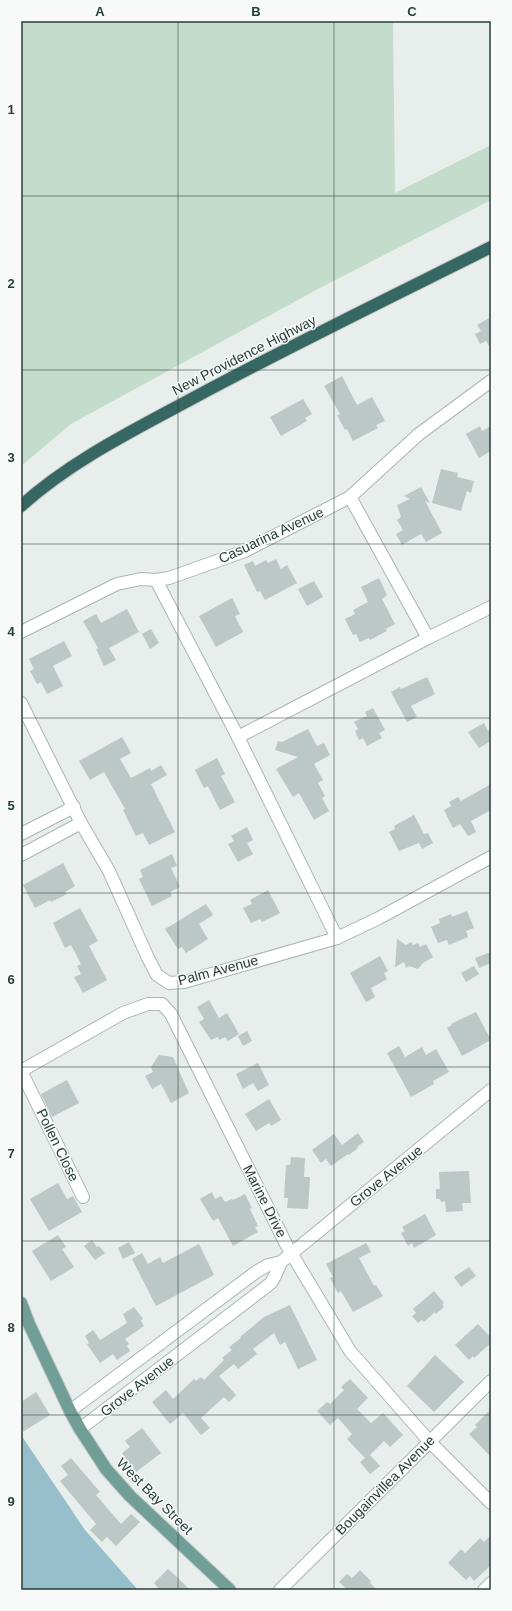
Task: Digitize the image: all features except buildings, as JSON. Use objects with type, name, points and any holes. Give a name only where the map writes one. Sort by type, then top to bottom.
[{"type":"highway","name":"New Providence Highway","points":[[21,506],[38,491],[86,458],[152,420],[242,372],[491,247]]},
{"type":"main road","name":"West Bay Street","points":[[21,1303],[29,1324],[70,1411],[106,1469],[130,1496],[230,1590]]},
{"type":"street","name":"Casuarina Avenue","points":[[21,632],[117,584],[141,578],[156,580],[183,574],[245,551],[350,497],[419,434],[491,381]]},
{"type":"street","points":[[350,497],[428,638]]},
{"type":"street","points":[[156,580],[238,737],[337,938]]},
{"type":"street","points":[[238,737],[428,638],[491,607]]},
{"type":"street","name":"Palm Avenue","points":[[21,703],[81,823],[109,871],[148,958],[157,975],[169,983],[184,982],[337,938],[379,918],[491,858]]},
{"type":"street","points":[[21,834],[74,808]]},
{"type":"street","points":[[21,855],[81,823]]},
{"type":"street","name":"Marine Drive","points":[[21,1071],[124,1013],[148,1004],[162,1004],[171,1014],[292,1254],[350,1351],[429,1441],[491,1503]]},
{"type":"street","name":"Pollen Close","points":[[21,1071],[83,1197]]},
{"type":"street","name":"Grove Avenue","points":[[70,1411],[256,1272],[268,1265],[281,1262],[292,1254],[491,1090]]},
{"type":"street","name":"Grove Avenue","points":[[80,1429],[271,1282],[281,1262]]},
{"type":"street","name":"Bougainvillea Avenue","points":[[280,1590],[491,1381]]},
{"type":"street","points":[[484,1590],[491,1583]]},
{"type":"green space","points":[[21,21],[393,21],[395,193],[491,145],[491,200],[316,290],[71,424],[21,466]]},
{"type":"water","points":[[21,1435],[85,1530],[138,1590],[21,1590]]}]
